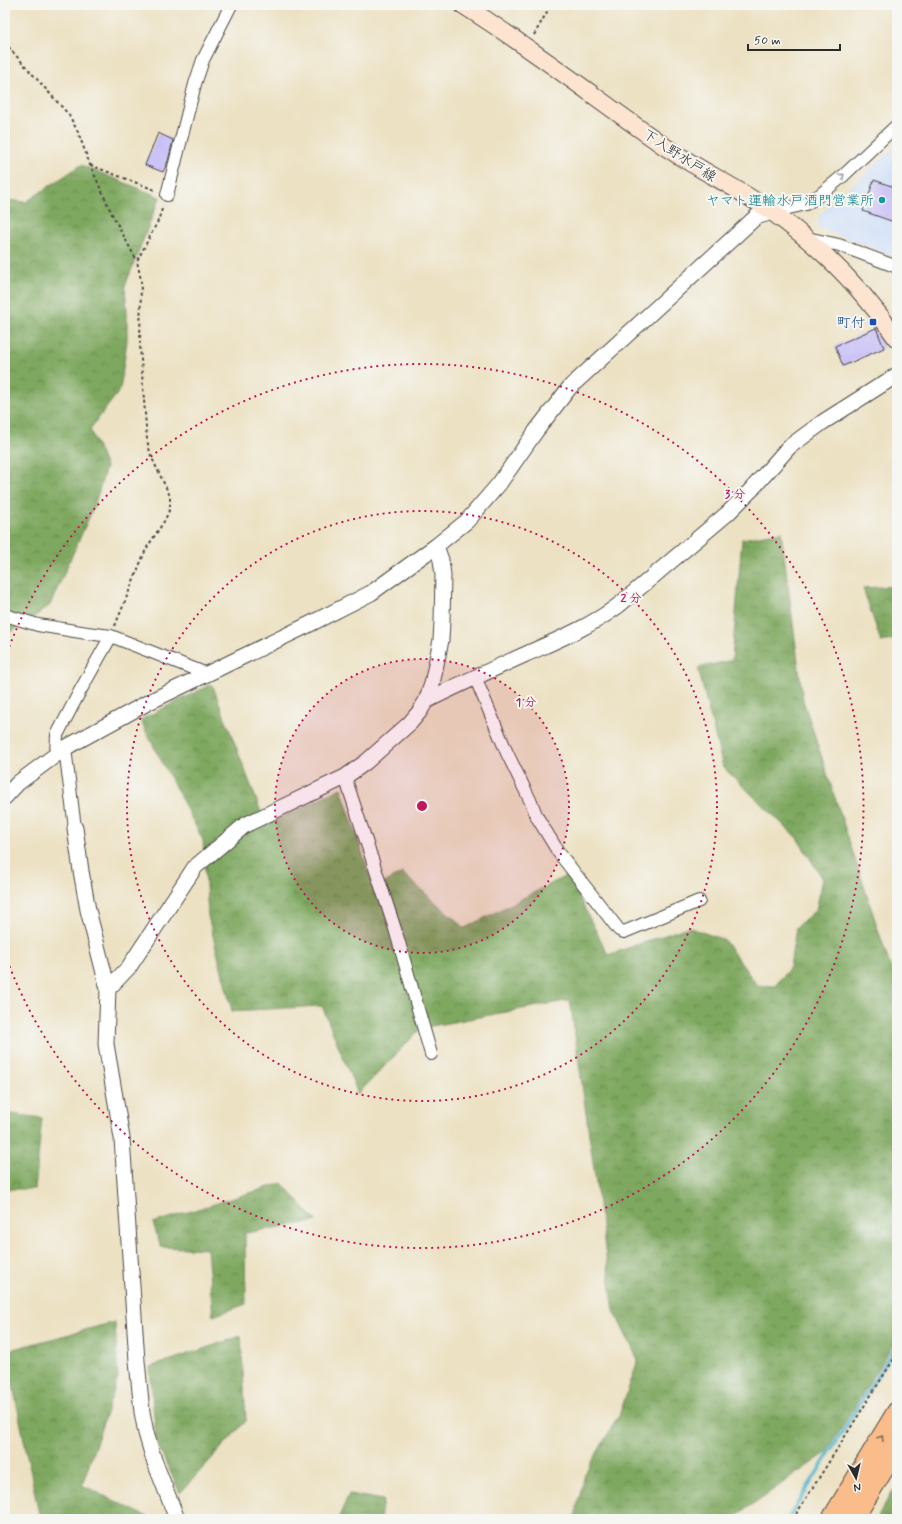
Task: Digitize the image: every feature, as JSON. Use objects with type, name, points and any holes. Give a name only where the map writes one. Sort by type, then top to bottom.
[{"type":"highway","points":[[832,1519],[897,1412]]},
{"type":"highway","points":[[853,1519],[897,1447]]},
{"type":"main road","name":"下入野水戸線","points":[[463,5],[682,158],[772,212],[806,238],[856,286],[897,339]]},
{"type":"street","points":[[167,195],[195,84],[203,60],[231,5]]},
{"type":"street","points":[[5,797],[18,783],[61,751],[149,702],[306,626],[370,593],[436,546],[467,521],[499,484],[536,431],[570,387],[756,217],[806,204],[844,175],[897,125]]},
{"type":"street","points":[[806,238],[839,245],[897,267]]},
{"type":"street","points":[[426,701],[475,677],[571,634],[602,618],[728,513],[751,490],[789,447],[823,422],[897,375]]},
{"type":"street","points":[[108,989],[130,967],[195,867],[245,825],[345,777],[366,762],[410,723],[420,711],[426,701],[432,684],[442,622],[444,574],[436,546]]},
{"type":"street","points":[[5,615],[38,624],[111,636],[207,674]]},
{"type":"street","points":[[111,636],[57,735],[76,828],[81,871],[88,910],[108,989],[106,1044],[122,1138],[137,1361],[142,1412],[146,1433],[154,1460],[177,1519]]},
{"type":"street","points":[[475,677],[507,753],[537,817],[559,853],[619,930],[624,932],[699,901]]},
{"type":"street","points":[[345,777],[395,929],[431,1054]]},
{"type":"path","points":[[526,48],[551,5]]},
{"type":"path","points":[[5,42],[69,115],[78,132],[90,165],[112,214],[137,261],[141,280],[140,346],[147,440],[151,456],[170,496],[170,508],[165,520],[146,549],[111,636]]},
{"type":"path","points":[[90,165],[167,195],[158,221],[137,261]]},
{"type":"path","points":[[793,1519],[897,1354]]},
{"type":"shaded area","points":[[896,146],[897,257],[818,227],[820,214]]},
{"type":"green space","points":[[81,165],[160,197],[125,286],[127,341],[120,390],[90,429],[106,467],[95,504],[50,605],[26,623],[5,635],[5,195],[7,200],[26,202]]},
{"type":"green space","points":[[781,532],[803,700],[893,975],[897,979],[897,1338],[826,1453],[731,1519],[574,1519],[585,1474],[620,1413],[638,1360],[614,1311],[570,1000],[421,1028],[358,1094],[322,1006],[232,1011],[208,916],[203,840],[140,720],[212,684],[266,825],[341,788],[374,889],[402,873],[465,928],[568,875],[608,955],[688,927],[724,940],[757,985],[775,986],[790,967],[796,927],[816,910],[823,879],[797,838],[723,767],[698,668],[732,660],[742,539]]},
{"type":"green space","points":[[897,586],[897,639],[881,642],[863,588]]},
{"type":"green space","points":[[5,1113],[42,1118],[35,1189],[5,1189]]},
{"type":"green space","points":[[282,1183],[316,1221],[245,1233],[246,1304],[213,1316],[207,1249],[161,1247],[153,1223]]},
{"type":"green space","points":[[115,1322],[118,1378],[82,1485],[152,1519],[40,1519],[6,1351]]},
{"type":"green space","points":[[241,1336],[246,1421],[180,1493],[156,1441],[150,1367]]},
{"type":"green space","points":[[892,1491],[897,1493],[897,1519],[877,1519]]},
{"type":"green space","points":[[349,1494],[383,1500],[380,1519],[338,1519]]},
{"type":"building","points":[[158,133],[173,140],[168,161],[163,172],[145,165]]},
{"type":"building","name":"ヤマト運輸水戸酒門営業所","points":[[874,180],[897,188],[897,223],[863,211]]},
{"type":"building","points":[[876,328],[884,348],[843,366],[835,346]]},
{"type":"waterway","points":[[788,1519],[897,1344]]},
{"type":"place","name":"ヤマト運輸水戸酒門営業所","points":[[882,200]]},
{"type":"place","name":"町付","points":[[873,322]]}]
